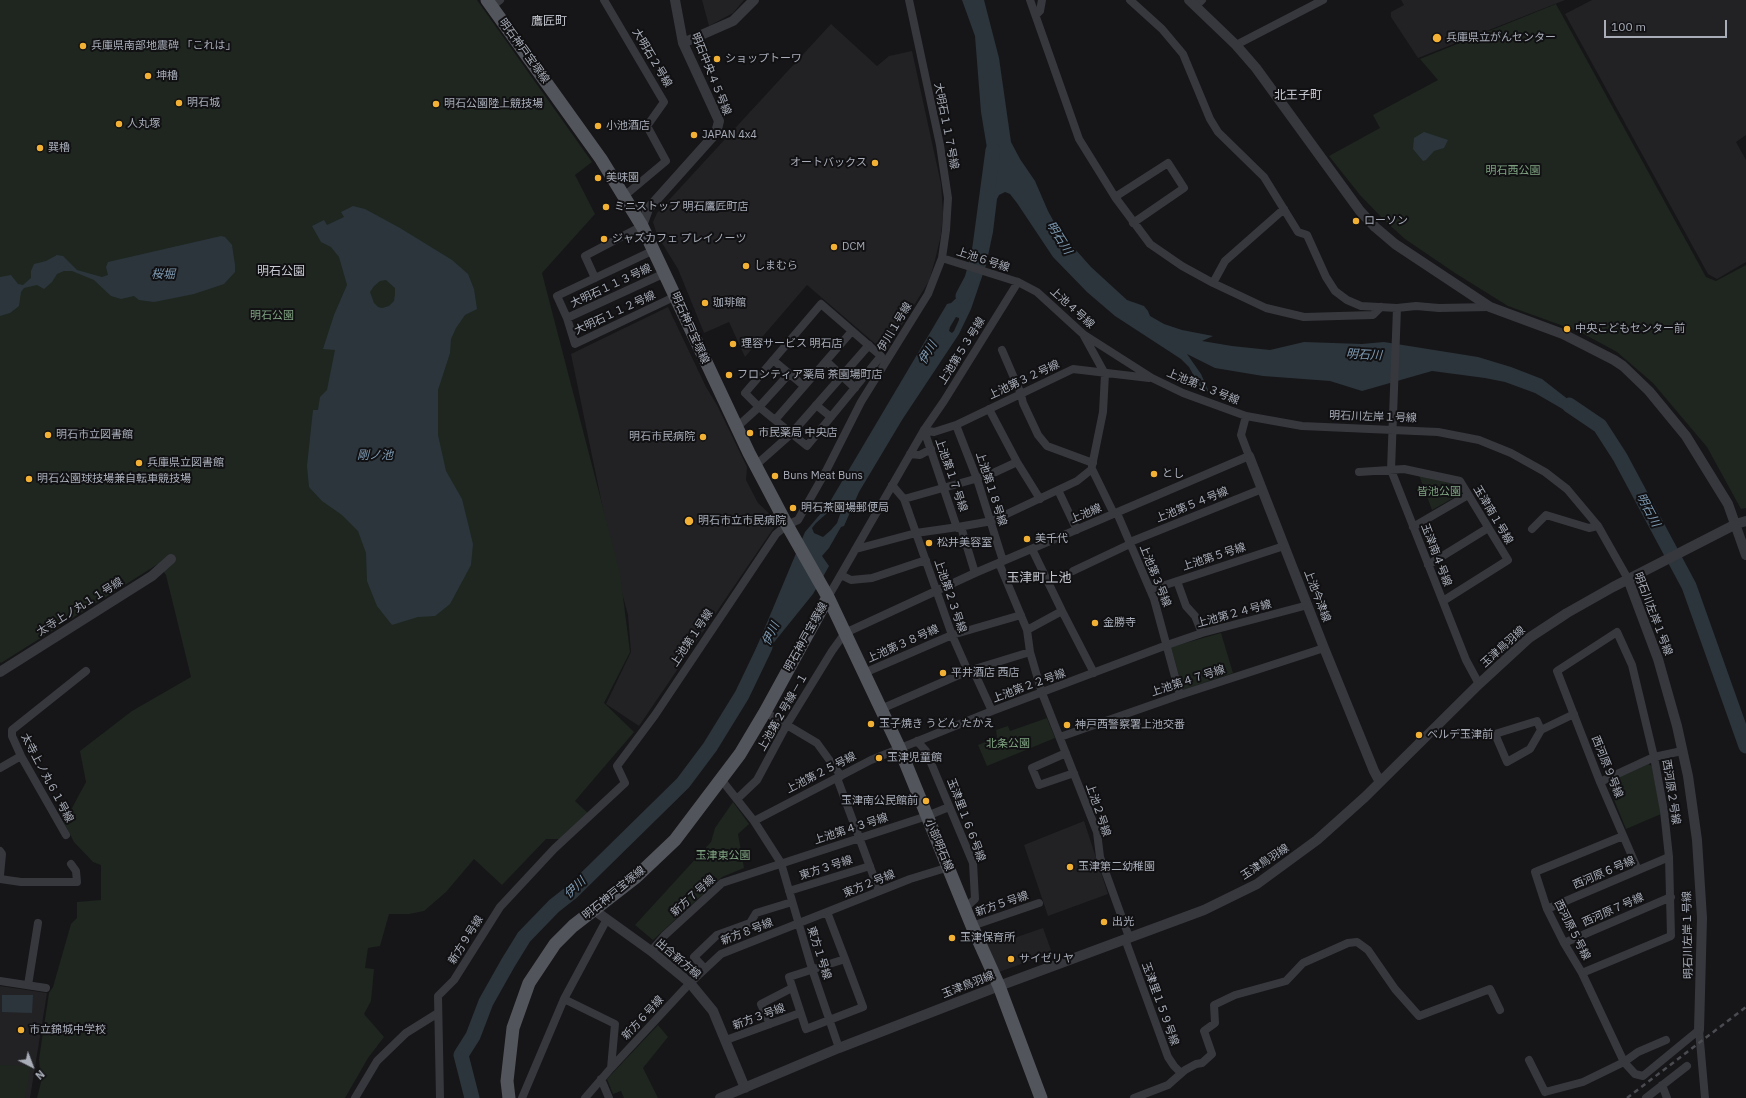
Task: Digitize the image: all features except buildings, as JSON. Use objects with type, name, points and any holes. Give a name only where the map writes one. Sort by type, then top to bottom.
[{"type":"main road","name":"明石神戸宝塚線","points":[[493,2],[601,159],[642,226],[652,251],[665,273],[756,465],[793,536],[827,595],[765,712],[740,754],[720,778],[675,840],[636,877],[573,926],[555,944],[529,983],[513,1028],[507,1081],[509,1098]]},
{"type":"main road","name":"小部明石線","points":[[827,595],[900,747],[972,926],[999,986],[1041,1098]]},
{"type":"street","name":"大明石２号線","points":[[604,0],[664,102],[647,126],[666,161],[623,197]]},
{"type":"street","name":"明石中央４５号線","points":[[642,226],[648,209],[716,133],[719,121],[684,43],[675,0]]},
{"type":"street","points":[[684,43],[733,21],[754,0]]},
{"type":"street","name":"大明石１１７号線","points":[[909,0],[940,145],[948,198],[942,258]]},
{"type":"street","points":[[1030,0],[1079,139],[1115,197],[1150,244],[1182,266],[1213,283],[1266,308],[1304,317],[1374,315],[1381,307]]},
{"type":"street","points":[[1036,15],[1040,11],[1042,0]]},
{"type":"street","points":[[1130,0],[1162,30],[1183,54],[1210,119],[1218,132],[1264,177],[1298,232],[1306,235],[1326,277],[1335,291],[1347,300],[1361,306],[1397,308],[1416,306],[1439,308],[1490,307]]},
{"type":"street","points":[[1236,45],[1322,0]]},
{"type":"street","points":[[1196,2],[1236,45],[1276,94],[1360,210],[1375,227],[1395,244],[1490,307],[1563,334],[1623,366],[1649,391],[1686,436],[1728,504],[1746,555]]},
{"type":"street","points":[[1115,197],[1168,163],[1184,188],[1133,223]]},
{"type":"street","points":[[1213,283],[1225,261],[1284,209]]},
{"type":"street","points":[[594,278],[585,256],[642,226]]},
{"type":"street","name":"大明石１１２号線","points":[[652,251],[557,296],[567,318],[575,344],[676,296]]},
{"type":"street","name":"上池６号線","points":[[942,258],[1018,282]]},
{"type":"street","name":"伊川１号線","points":[[787,524],[798,520],[826,471],[861,402],[928,294],[942,258]]},
{"type":"street","name":"大明石１１３号線","points":[[567,318],[665,273]]},
{"type":"street","name":"上池４号線","points":[[1018,282],[1037,292],[1083,334],[1152,378]]},
{"type":"street","name":"上池第５３号線","points":[[827,595],[841,575],[924,430],[944,401],[1018,282]]},
{"type":"street","points":[[821,304],[869,345],[881,356],[808,446],[759,407],[745,393],[821,304]]},
{"type":"street","name":"玉津南４号線","points":[[1397,308],[1391,430],[1391,470],[1466,660],[1479,684]]},
{"type":"street","points":[[775,420],[852,331]]},
{"type":"street","points":[[856,549],[916,533],[990,521],[1077,481],[1092,466],[1103,412],[1104,374],[1083,334]]},
{"type":"street","points":[[756,465],[792,434],[869,345]]},
{"type":"street","points":[[1002,350],[1022,394],[1023,403],[1038,435],[1047,446],[1092,466]]},
{"type":"street","points":[[773,360],[804,386]]},
{"type":"street","points":[[826,361],[855,388]]},
{"type":"street","name":"上池第３２号線","points":[[924,430],[934,432],[956,425],[1073,369],[1104,374],[1152,378]]},
{"type":"street","points":[[737,427],[759,407],[789,374]]},
{"type":"street","name":"上池第１３号線","points":[[1152,378],[1183,393],[1246,416]]},
{"type":"street","points":[[816,405],[831,417]]},
{"type":"street","points":[[989,409],[1017,462],[1040,499]]},
{"type":"street","name":"明石川左岸１号線","points":[[1246,416],[1302,426],[1438,432],[1479,440],[1511,453],[1545,472],[1567,489],[1598,526],[1628,579],[1658,659],[1682,751],[1696,840],[1702,918],[1699,1030],[1705,1098]]},
{"type":"street","name":"上池今津線","points":[[1246,416],[1241,435],[1324,648],[1374,771],[1380,782]]},
{"type":"street","name":"上池第１８号線","points":[[956,425],[977,479],[1001,562],[1027,630],[1030,652]]},
{"type":"street","name":"上池第１７号線","points":[[924,430],[975,573]]},
{"type":"street","points":[[910,454],[920,455],[931,449]]},
{"type":"street","name":"上池線","points":[[845,633],[975,573],[1032,550],[1249,456]]},
{"type":"street","points":[[904,499],[977,479],[1017,462]]},
{"type":"street","name":"上池第３号線","points":[[1092,466],[1130,543],[1154,599],[1180,695]]},
{"type":"street","name":"玉津南１号線","points":[[1359,472],[1404,469],[1460,481],[1508,560],[1443,601]]},
{"type":"street","name":"上池第２３号線","points":[[892,485],[904,499],[952,635],[968,671],[974,674],[992,711]]},
{"type":"street","name":"上池第５４号線","points":[[1072,571],[1130,543],[1262,489]]},
{"type":"street","points":[[1058,490],[1077,530]]},
{"type":"street","points":[[1414,527],[1468,495]]},
{"type":"street","points":[[1532,529],[1546,515],[1590,528],[1598,526]]},
{"type":"street","name":"玉津鳥羽線","points":[[720,1098],[839,1048],[999,986],[1204,910],[1257,884],[1317,840],[1380,782],[1479,684],[1530,638],[1567,613],[1628,579],[1736,524],[1746,521]]},
{"type":"street","name":"上池第１号線","points":[[617,766],[655,715],[776,534],[787,524]]},
{"type":"street","points":[[1428,565],[1488,528]]},
{"type":"street","name":"上池第５号線","points":[[1150,590],[1284,546]]},
{"type":"street","points":[[1032,550],[1094,673]]},
{"type":"street","name":"太寺上ノ丸１１号線","points":[[0,672],[152,576],[171,559]]},
{"type":"street","points":[[841,575],[851,580],[872,578],[926,560]]},
{"type":"street","points":[[1177,581],[1186,606],[1195,616],[1202,634]]},
{"type":"street","name":"上池第２４号線","points":[[1167,645],[1308,605]]},
{"type":"street","points":[[1027,630],[1062,611]]},
{"type":"street","name":"上池第３８号線","points":[[864,673],[952,635],[1021,615]]},
{"type":"street","name":"西河原２号線","points":[[1557,671],[1617,632],[1632,665],[1654,757],[1664,811],[1669,857],[1671,936],[1582,973]]},
{"type":"street","name":"上池第２号線－１","points":[[737,799],[757,780],[786,726],[832,651],[845,633]]},
{"type":"street","name":"上池第２２号線","points":[[900,747],[1167,645]]},
{"type":"street","name":"上池第４７号線","points":[[1060,737],[1180,695],[1324,648]]},
{"type":"street","points":[[882,709],[968,671],[1030,652]]},
{"type":"street","name":"上池２号線","points":[[1030,652],[1042,692],[1097,832],[1100,857],[1127,938]]},
{"type":"street","name":"太寺上ノ丸６１号線","points":[[66,835],[21,756],[12,736],[12,730],[86,671]]},
{"type":"street","name":"西河原９号線","points":[[1557,671],[1600,782],[1638,870]]},
{"type":"street","points":[[765,712],[786,726],[817,743],[839,777],[858,839],[879,891]]},
{"type":"street","points":[[1542,730],[1537,721],[1495,734],[1507,762],[1530,749],[1542,730],[1574,714]]},
{"type":"street","name":"玉津里１６６号線","points":[[917,741],[926,751],[973,863],[975,899],[965,908]]},
{"type":"street","name":"上池第２５号線","points":[[754,821],[900,747]]},
{"type":"street","points":[[1600,782],[1654,757],[1682,751]]},
{"type":"street","points":[[1066,753],[1032,768],[1039,785],[1074,774]]},
{"type":"street","points":[[0,768],[21,756]]},
{"type":"street","name":"新方９号線","points":[[440,1098],[438,996],[454,980],[500,907],[554,849],[625,783],[617,766]]},
{"type":"street","name":"東方１号線","points":[[720,778],[754,821],[781,863],[812,969],[839,1048]]},
{"type":"street","name":"上池第４３号線","points":[[781,863],[927,816],[949,807]]},
{"type":"street","name":"西河原５号線","points":[[1624,836],[1535,872],[1547,909],[1564,943],[1582,973],[1624,1062]]},
{"type":"street","points":[[0,851],[2,854],[0,876]]},
{"type":"street","name":"西河原６号線","points":[[1547,909],[1669,857]]},
{"type":"street","name":"新方７号線","points":[[651,951],[664,936],[722,883],[781,863]]},
{"type":"street","points":[[0,879],[21,882],[77,882],[76,871],[71,864]]},
{"type":"street","name":"東方３号線","points":[[789,891],[870,866]]},
{"type":"street","name":"東方２号線","points":[[798,924],[910,879],[949,867]]},
{"type":"street","name":"西河原７号線","points":[[1564,943],[1671,897]]},
{"type":"street","points":[[705,969],[694,957],[716,935],[750,923],[756,913],[792,902]]},
{"type":"street","name":"新方５号線","points":[[972,926],[1039,903]]},
{"type":"street","name":"出合新方線","points":[[594,910],[651,951],[690,983],[713,1011],[745,1088]]},
{"type":"street","points":[[827,912],[845,959],[863,1008],[806,1029],[789,977],[845,959]]},
{"type":"street","name":"明石神戸宝塚線","points":[[522,1098],[564,999],[607,919]]},
{"type":"street","points":[[28,985],[38,923]]},
{"type":"street","name":"新方８号線","points":[[690,983],[721,954],[798,924]]},
{"type":"street","name":"玉津里１５９号線","points":[[1127,938],[1168,1057],[1181,1073]]},
{"type":"street","points":[[1134,1098],[1168,1085],[1181,1073],[1196,1064],[1202,1063],[1212,1054],[1204,1031],[1214,1023],[1214,1005],[1235,995],[1286,981],[1302,963],[1348,943],[1357,942],[1368,950],[1395,989],[1419,1016],[1490,989],[1500,1010]]},
{"type":"street","points":[[0,981],[46,988]]},
{"type":"street","name":"新方６号線","points":[[585,1098],[690,983]]},
{"type":"street","points":[[770,1024],[761,1004],[792,988]]},
{"type":"street","points":[[564,999],[615,1024],[611,1068]]},
{"type":"street","points":[[354,1098],[378,1061],[406,1033],[438,1013]]},
{"type":"street","name":"新方３号線","points":[[726,1040],[800,1013]]},
{"type":"street","points":[[1624,1062],[1635,1074],[1643,1076],[1699,1030]]},
{"type":"street","points":[[1529,1060],[1543,1095],[1583,1082],[1624,1062],[1638,1052],[1666,1040]]},
{"type":"street","points":[[1646,1098],[1687,1066]]},
{"type":"street","points":[[601,1079],[609,1098]]},
{"type":"street","points":[[1662,1085],[1666,1098]]},
{"type":"shaded area","points":[[702,0],[744,0],[733,13],[709,26]]},
{"type":"shaded area","name":"兵庫県立がんセンター","points":[[1401,0],[1565,0],[1418,58],[1391,17],[1391,12],[1404,5]]},
{"type":"shaded area","points":[[1592,0],[1746,0],[1746,135],[1736,142],[1746,160],[1746,262],[1717,279],[1708,274],[1565,14]]},
{"type":"shaded area","points":[[831,24],[877,66],[889,56],[912,51],[941,184],[943,213],[941,235],[935,260],[929,281],[885,352],[807,285],[745,357],[729,322],[704,333],[678,269],[657,235],[653,222],[657,213]]},
{"type":"shaded area","name":"明石市立市民病院","points":[[668,307],[706,387],[717,405],[747,467],[746,480],[758,503],[771,515],[775,526],[639,726],[606,704],[631,652],[628,615],[615,567],[571,354]]},
{"type":"shaded area","points":[[1084,821],[1108,894],[1048,916],[1024,845]]},
{"type":"shaded area","points":[[1043,928],[1052,953],[999,972],[985,942],[1012,933],[1014,938]]},
{"type":"shaded area","name":"市立錦城中学校","points":[[0,986],[47,993],[30,1098],[0,1098]]},
{"type":"green space","name":"明石公園","points":[[0,0],[477,0],[592,162],[575,175],[595,214],[542,273],[620,573],[630,652],[604,703],[634,732],[575,801],[589,814],[561,839],[546,839],[502,885],[474,859],[446,892],[424,911],[409,914],[389,914],[380,946],[368,948],[365,968],[374,969],[371,1001],[364,1014],[384,1037],[368,1058],[345,1098],[37,1098],[41,1082],[39,1059],[49,993],[53,987],[71,924],[77,918],[77,902],[101,900],[101,865],[93,862],[74,842],[64,823],[86,782],[80,751],[132,711],[191,677],[166,575],[158,564],[1,663],[0,662]]},
{"type":"green space","name":"明石西公園","points":[[1556,4],[1706,277],[1716,281],[1746,265],[1746,508],[1741,509],[1707,447],[1653,383],[1617,352],[1580,332],[1508,306],[1455,273],[1405,239],[1360,195],[1329,156],[1380,128],[1373,115],[1438,80],[1420,59]]},
{"type":"green space","name":"皆池公園","points":[[1419,475],[1460,484],[1462,493],[1432,510]]},
{"type":"green space","points":[[1221,633],[1233,673],[1183,690],[1171,647]]},
{"type":"green space","name":"北条公園","points":[[1047,718],[1055,738],[987,766],[978,745],[997,737],[996,730],[1008,726],[1010,731]]},
{"type":"green space","points":[[1648,764],[1652,766],[1661,814],[1626,829],[1608,785],[1609,782]]},
{"type":"green space","name":"玉津東公園","points":[[733,802],[749,824],[738,834],[744,868],[722,877],[653,940],[635,925],[711,842],[715,828]]},
{"type":"green space","points":[[658,1025],[668,1037],[643,1068],[658,1098],[624,1098],[621,1091],[613,1094],[607,1079]]},
{"type":"green space","points":[[0,1065],[31,1066],[25,1098],[0,1098]]},
{"type":"water","points":[[962,0],[984,0],[999,58],[1011,142],[1020,159],[1035,181],[1048,211],[1059,231],[1091,267],[1127,300],[1144,306],[1150,316],[1164,324],[1182,330],[1213,336],[1202,341],[1232,346],[1270,350],[1304,342],[1362,344],[1384,342],[1478,357],[1511,367],[1542,379],[1592,418],[1566,411],[1535,393],[1505,382],[1485,378],[1432,371],[1362,391],[1330,381],[1263,376],[1215,368],[1187,354],[1201,374],[1209,392],[1201,389],[1189,367],[1181,359],[1115,316],[1087,292],[1053,257],[1017,203],[1010,194],[1005,192],[999,195],[997,199],[993,232],[986,265],[971,309],[959,334],[902,420],[859,492],[844,526],[841,527],[829,548],[822,556],[829,566],[813,594],[742,682],[805,532],[828,505],[947,304],[951,303],[964,291],[966,287],[970,253],[987,214],[991,199],[991,172],[981,112],[975,36]],"holes":[[[956,317],[959,318],[959,320],[952,333],[949,331]],[[840,504],[842,509],[837,523],[831,530],[823,537],[814,533],[812,528],[816,523],[835,506]]]},
{"type":"water","points":[[1424,132],[1448,140],[1444,148],[1434,151],[1426,160],[1423,161],[1413,149],[1414,138]]},
{"type":"water","name":"剛ノ池","points":[[353,206],[365,209],[400,228],[452,260],[468,274],[474,289],[477,309],[465,315],[456,328],[451,339],[450,353],[438,390],[438,435],[446,471],[462,499],[473,544],[471,565],[450,604],[435,616],[418,617],[392,625],[377,606],[367,581],[366,553],[358,531],[342,515],[322,501],[309,487],[307,466],[313,410],[318,410],[320,397],[327,390],[335,350],[323,349],[334,315],[347,285],[339,257],[331,247],[321,242],[312,226],[324,220],[327,225],[344,217],[341,212]],"holes":[[[386,280],[395,288],[394,301],[389,306],[382,308],[378,307],[374,303],[370,292],[380,281]]]},
{"type":"water","name":"桜堀","points":[[221,236],[225,237],[232,245],[235,265],[235,272],[224,284],[194,294],[154,302],[139,300],[134,296],[121,299],[111,296],[94,280],[72,271],[64,271],[57,274],[52,282],[44,289],[37,285],[24,288],[21,292],[19,306],[10,313],[0,316],[0,277],[11,275],[18,284],[23,285],[31,278],[31,271],[34,264],[46,261],[57,255],[63,256],[77,270],[102,277],[108,275],[106,267],[108,262]]},
{"type":"water","points":[[2,995],[33,995],[32,1013],[2,1012]]},
{"type":"waterway","name":"伊川","points":[[963,296],[972,279],[979,254],[993,150]]},
{"type":"waterway","name":"明石川","points":[[1569,405],[1600,426],[1620,457],[1689,586],[1746,746]]},
{"type":"waterway","name":"伊川","points":[[472,1098],[461,1055],[473,1036],[486,1002],[524,937],[554,906],[573,891],[683,783],[710,747],[742,695],[765,647]]},
{"type":"railway","points":[[1627,1098],[1746,1007]]},
{"type":"place","name":"兵庫県立がんセンター","points":[[1437,38]]},
{"type":"place","name":"兵庫県南部地震碑 「これは」","points":[[83,46]]},
{"type":"place","name":"ショップトーワ","points":[[717,59]]},
{"type":"place","name":"坤櫓","points":[[148,76]]},
{"type":"place","name":"明石城","points":[[179,103]]},
{"type":"place","name":"明石公園陸上競技場","points":[[436,104]]},
{"type":"place","name":"人丸塚","points":[[119,124]]},
{"type":"place","name":"小池酒店","points":[[598,126]]},
{"type":"place","name":"JAPAN 4x4","points":[[694,135]]},
{"type":"place","name":"巽櫓","points":[[40,148]]},
{"type":"place","name":"オートバックス","points":[[875,163]]},
{"type":"place","name":"美味園","points":[[598,178]]},
{"type":"place","name":"ミニストップ 明石鷹匠町店","points":[[606,207]]},
{"type":"place","name":"ローソン","points":[[1356,221]]},
{"type":"place","name":"ジャズカフェ プレイノーツ","points":[[604,239]]},
{"type":"place","name":"DCM","points":[[834,247]]},
{"type":"place","name":"しまむら","points":[[746,266]]},
{"type":"place","name":"珈琲館","points":[[705,303]]},
{"type":"place","name":"中央こどもセンター前","points":[[1567,329]]},
{"type":"place","name":"理容サービス 明石店","points":[[733,344]]},
{"type":"place","name":"フロンティア薬局 茶園場町店","points":[[729,375]]},
{"type":"place","name":"市民薬局 中央店","points":[[750,433]]},
{"type":"place","name":"明石市立図書館","points":[[48,435]]},
{"type":"place","name":"明石市民病院","points":[[703,437]]},
{"type":"place","name":"兵庫県立図書館","points":[[139,463]]},
{"type":"place","name":"とし","points":[[1154,474]]},
{"type":"place","name":"Buns Meat Buns","points":[[775,476]]},
{"type":"place","name":"明石公園球技場兼自転車競技場","points":[[29,479]]},
{"type":"place","name":"明石茶園場郵便局","points":[[793,508]]},
{"type":"place","name":"明石市立市民病院","points":[[689,521]]},
{"type":"place","name":"美千代","points":[[1027,539]]},
{"type":"place","name":"松井美容室","points":[[929,543]]},
{"type":"place","name":"金勝寺","points":[[1095,623]]},
{"type":"place","name":"平井酒店 西店","points":[[943,673]]},
{"type":"place","name":"玉子焼き うどん たかえ","points":[[871,724]]},
{"type":"place","name":"神戸西警察署上池交番","points":[[1067,725]]},
{"type":"place","name":"ベルデ玉津前","points":[[1419,735]]},
{"type":"place","name":"玉津児童館","points":[[879,758]]},
{"type":"place","name":"玉津南公民館前","points":[[926,801]]},
{"type":"place","name":"玉津第二幼稚園","points":[[1070,867]]},
{"type":"place","name":"出光","points":[[1104,922]]},
{"type":"place","name":"玉津保育所","points":[[952,938]]},
{"type":"place","name":"サイゼリヤ","points":[[1011,959]]},
{"type":"place","name":"市立錦城中学校","points":[[21,1030]]},
{"type":"district","name":"鷹匠町","points":[[549,22]]},
{"type":"district","name":"北王子町","points":[[1298,96]]},
{"type":"district","name":"明石公園","points":[[281,272]]},
{"type":"district","name":"玉津町上池","points":[[1039,578]]}]
